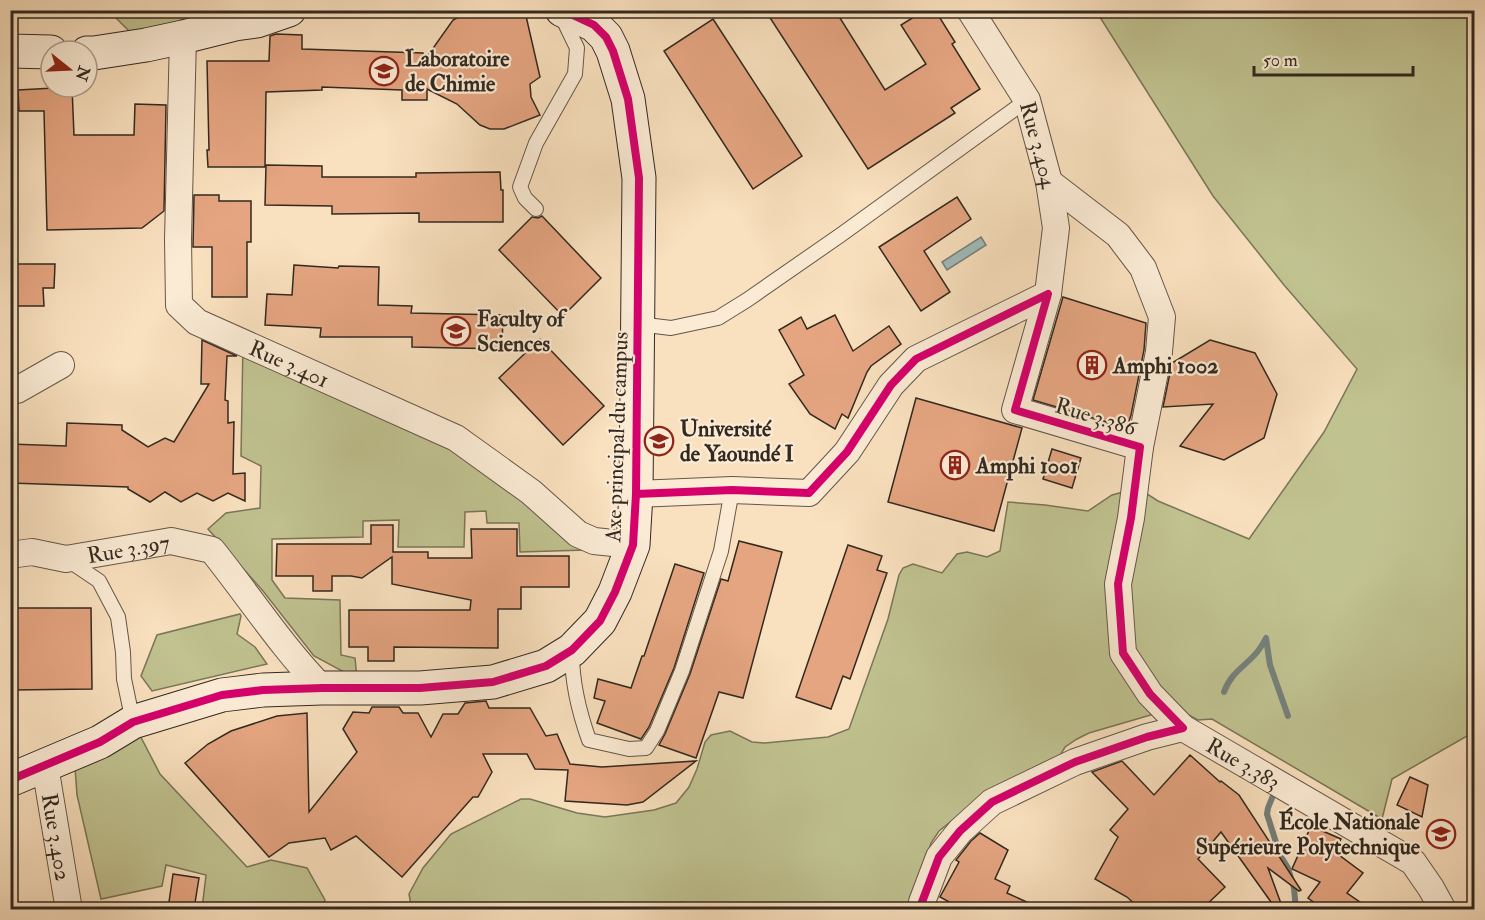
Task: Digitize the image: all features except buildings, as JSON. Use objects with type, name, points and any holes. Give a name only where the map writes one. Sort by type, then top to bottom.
[{"type":"street","points":[[99,52],[146,45],[257,21],[289,10]]},
{"type":"street","name":"Axe principal du campus","points":[[10,780],[100,742],[133,722],[222,695],[263,690],[420,688],[493,682],[546,666],[572,650],[600,621],[615,592],[633,545],[636,494],[639,178],[627,99],[613,51],[606,37],[594,25],[562,10]]},
{"type":"street","name":"Rue 3.404","points":[[970,10],[1027,100],[1049,182],[1056,228],[1048,294]]},
{"type":"street","name":"Rue 3.401","points":[[183,37],[178,227],[179,305],[196,322],[456,438],[531,492],[578,534],[594,541],[633,545]]},
{"type":"street","points":[[10,51],[39,52]]},
{"type":"street","points":[[1049,182],[1118,236],[1143,268],[1162,317],[1159,352],[1140,447]]},
{"type":"street","points":[[636,494],[732,490],[809,493],[848,452],[891,385],[916,359],[1048,294]]},
{"type":"street","name":"Rue 3.386","points":[[1048,294],[1015,410],[1140,447],[1131,518],[1118,584],[1123,653],[1150,694],[1183,728]]},
{"type":"street","points":[[10,391],[17,390],[61,365]]},
{"type":"street","name":"Rue 3.397","points":[[10,555],[32,552],[66,559],[171,541],[213,550],[280,639],[322,688]]},
{"type":"street","points":[[923,909],[922,902],[939,857],[960,831],[992,802],[1075,762],[1147,737],[1183,728]]},
{"type":"street","name":"Rue 3.383","points":[[1183,728],[1413,862],[1443,909]]},
{"type":"street","name":"Rue 3.402","points":[[45,765],[69,909]]},
{"type":"lane","points":[[536,209],[525,198],[520,187],[536,143],[575,74],[577,48],[557,10]]},
{"type":"lane","points":[[638,324],[671,328],[718,318],[813,254],[1027,100]]},
{"type":"lane","points":[[572,650],[572,673],[582,722],[589,740],[629,749],[646,748],[657,731],[682,671],[722,551],[732,490]]},
{"type":"lane","points":[[66,559],[99,581],[118,617],[124,679],[133,722]]},
{"type":"green space","points":[[75,11],[212,11],[188,24],[130,32],[112,14]]},
{"type":"green space","points":[[1096,11],[1474,11],[1474,732],[1392,779],[1382,819],[1212,719],[1198,720],[1172,706],[1077,739],[1065,747],[1058,759],[963,812],[939,831],[931,843],[915,894],[909,904],[884,910],[712,910],[697,904],[681,902],[631,910],[416,910],[411,905],[409,894],[423,868],[451,834],[521,799],[530,799],[577,813],[605,817],[654,810],[676,803],[689,787],[705,742],[711,735],[730,731],[752,742],[765,743],[828,737],[849,729],[888,619],[899,575],[903,568],[913,564],[942,573],[957,554],[967,552],[987,557],[1000,551],[1008,502],[1088,511],[1112,495],[1138,488],[1158,501],[1249,539],[1324,432],[1357,369],[1284,285],[1213,196]]},
{"type":"green space","points":[[243,342],[456,438],[585,550],[520,552],[519,523],[487,523],[486,511],[465,512],[464,547],[398,547],[399,520],[363,521],[363,537],[272,539],[272,580],[285,598],[340,600],[341,655],[355,658],[357,679],[314,656],[263,591],[208,529],[226,513],[260,508],[261,466],[241,456]]},
{"type":"green space","points":[[240,614],[237,634],[255,647],[267,664],[152,691],[141,676],[157,635]]},
{"type":"green space","points":[[133,722],[160,774],[247,867],[271,860],[307,868],[325,900],[320,909],[202,909],[206,875],[166,865],[162,886],[101,899],[77,795],[74,754]]},
{"type":"water","points":[[981,237],[986,245],[947,270],[942,262]]},
{"type":"waterway","points":[[1224,692],[1231,679],[1258,651],[1266,638],[1270,665],[1288,716]]},
{"type":"waterway","points":[[1276,788],[1267,814],[1280,855],[1288,868],[1294,888],[1296,910]]},
{"type":"cycle path","points":[[10,780],[100,742],[133,722],[222,695],[263,690],[420,688],[493,682],[546,666],[572,650],[600,621],[615,592],[633,545],[636,494],[639,178],[628,99],[613,51],[606,37],[594,25],[562,10]]},
{"type":"cycle path","points":[[636,494],[732,490],[809,493],[847,452],[891,385],[916,359],[1048,294],[1015,410],[1140,447],[1131,518],[1118,584],[1123,653],[1150,694],[1183,728],[1147,737],[1075,762],[992,802],[960,831],[939,857],[922,902],[923,910]]},
{"type":"place","name":"Laboratoire de Chimie","points":[[384,71]]},
{"type":"place","name":"Faculty of Sciences","points":[[456,331]]},
{"type":"place","name":"Amphi 1002","points":[[1092,365]]},
{"type":"place","name":"Université de Yaoundé I","points":[[659,441]]},
{"type":"place","name":"Amphi 1001","points":[[955,465]]},
{"type":"place","name":"École Nationale Supérieure Polytechnique","points":[[1441,834]]}]
